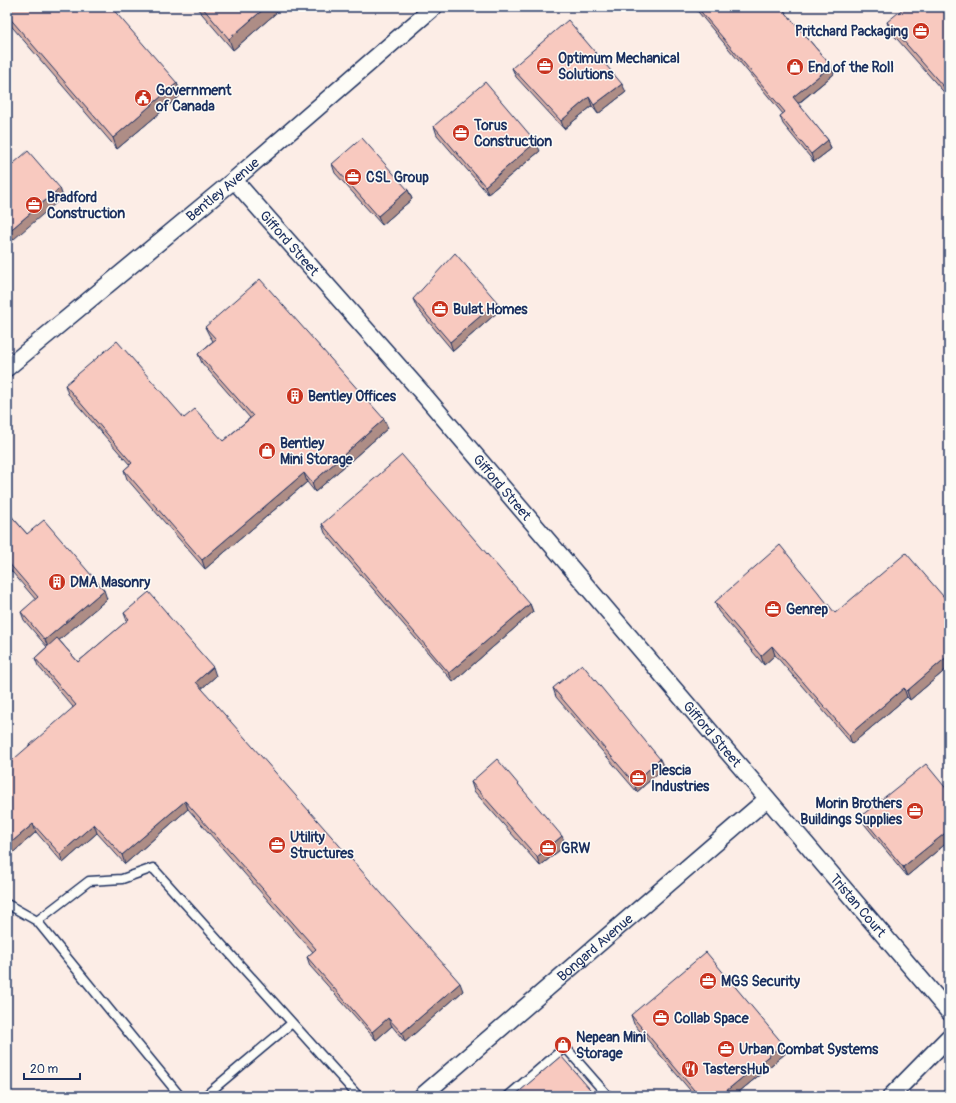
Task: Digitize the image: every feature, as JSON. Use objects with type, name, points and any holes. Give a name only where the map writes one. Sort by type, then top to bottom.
[{"type":"street","name":"Bentley Avenue","points":[[7,368],[234,180],[434,7]]},
{"type":"street","name":"Gifford Street","points":[[234,180],[424,395],[767,799]]},
{"type":"street","name":"Tristan Court","points":[[767,799],[949,1012]]},
{"type":"street","name":"Bongard Avenue","points":[[422,1096],[767,799]]},
{"type":"street","points":[[891,1096],[949,1036]]},
{"type":"lane","points":[[36,922],[90,881],[122,879],[153,868],[358,1096]]},
{"type":"lane","points":[[7,904],[36,922],[180,1096]]},
{"type":"lane","points":[[205,1096],[292,1023]]},
{"type":"lane","points":[[508,1096],[564,1047],[608,1096]]},
{"type":"shaded area","points":[[7,7],[949,7],[949,1096],[7,1096]]},
{"type":"building","points":[[7,7],[111,7],[177,83],[113,138],[7,15]]},
{"type":"building","points":[[202,7],[266,7],[229,39]]},
{"type":"building","points":[[697,7],[781,7],[831,66],[793,97],[828,140],[811,154],[780,116],[785,112]]},
{"type":"building","points":[[905,7],[949,7],[949,93],[887,22]]},
{"type":"building","points":[[568,20],[622,84],[594,105],[589,97],[561,121],[512,68]]},
{"type":"building","points":[[485,82],[536,142],[485,186],[434,126]]},
{"type":"building","points":[[362,138],[408,190],[378,216],[332,164]]},
{"type":"building","points":[[28,151],[60,188],[7,233],[7,169]]},
{"type":"building","points":[[455,253],[497,302],[450,342],[413,299]]},
{"type":"building","points":[[260,279],[384,419],[312,483],[304,473],[202,560],[124,470],[132,463],[65,385],[117,341],[184,418],[195,409],[223,441],[253,416],[198,354],[216,339],[205,327]]},
{"type":"building","points":[[402,455],[530,604],[449,673],[322,524]]},
{"type":"building","name":"DMA Masonry","points":[[7,511],[27,534],[44,520],[104,590],[45,640],[21,612],[38,597],[7,561]]},
{"type":"building","points":[[780,545],[835,613],[906,553],[949,603],[949,655],[907,691],[904,688],[849,735],[772,646],[761,656],[715,602]]},
{"type":"building","name":"Utility Structures","points":[[149,592],[213,667],[196,682],[460,983],[402,1033],[388,1018],[372,1032],[307,957],[316,949],[185,801],[122,855],[94,824],[60,854],[33,824],[7,846],[7,765],[76,705],[35,658],[57,638],[78,662],[129,619],[124,613]]},
{"type":"building","points":[[582,664],[660,759],[634,783],[553,688]]},
{"type":"building","points":[[949,732],[949,739],[946,735]]},
{"type":"building","points":[[497,759],[562,836],[537,857],[471,782]]},
{"type":"building","name":"Morin Brothers Buildings Supplies","points":[[926,764],[949,792],[949,830],[903,867],[861,816]]},
{"type":"building","points":[[706,952],[783,1044],[720,1096],[699,1096],[631,1015]]},
{"type":"building","points":[[561,1056],[596,1096],[514,1096]]},
{"type":"place","name":"Pritchard Packaging","points":[[921,31]]},
{"type":"place","name":"Optimum Mechanical Solutions","points":[[545,66]]},
{"type":"place","name":"End of the Roll","points":[[795,67]]},
{"type":"place","name":"Government of Canada","points":[[143,98]]},
{"type":"place","name":"Torus Construction","points":[[461,133]]},
{"type":"place","name":"CSL Group","points":[[353,177]]},
{"type":"place","name":"Bradford Construction","points":[[34,205]]},
{"type":"place","name":"Bulat Homes","points":[[440,309]]},
{"type":"place","name":"Bentley Offices","points":[[295,396]]},
{"type":"place","name":"Bentley Mini Storage","points":[[267,451]]},
{"type":"place","name":"DMA Masonry","points":[[57,582]]},
{"type":"place","name":"Genrep","points":[[773,609]]},
{"type":"place","name":"Plescia Industries","points":[[638,778]]},
{"type":"place","name":"Morin Brothers Buildings Supplies","points":[[915,811]]},
{"type":"place","name":"Utility Structures","points":[[277,845]]},
{"type":"place","name":"GRW","points":[[548,848]]},
{"type":"place","name":"MGS Security","points":[[708,981]]},
{"type":"place","name":"Collab Space","points":[[661,1018]]},
{"type":"place","name":"Nepean Mini Storage","points":[[563,1045]]},
{"type":"place","name":"Urban Combat Systems","points":[[726,1049]]},
{"type":"place","name":"TastersHub","points":[[690,1069]]}]
